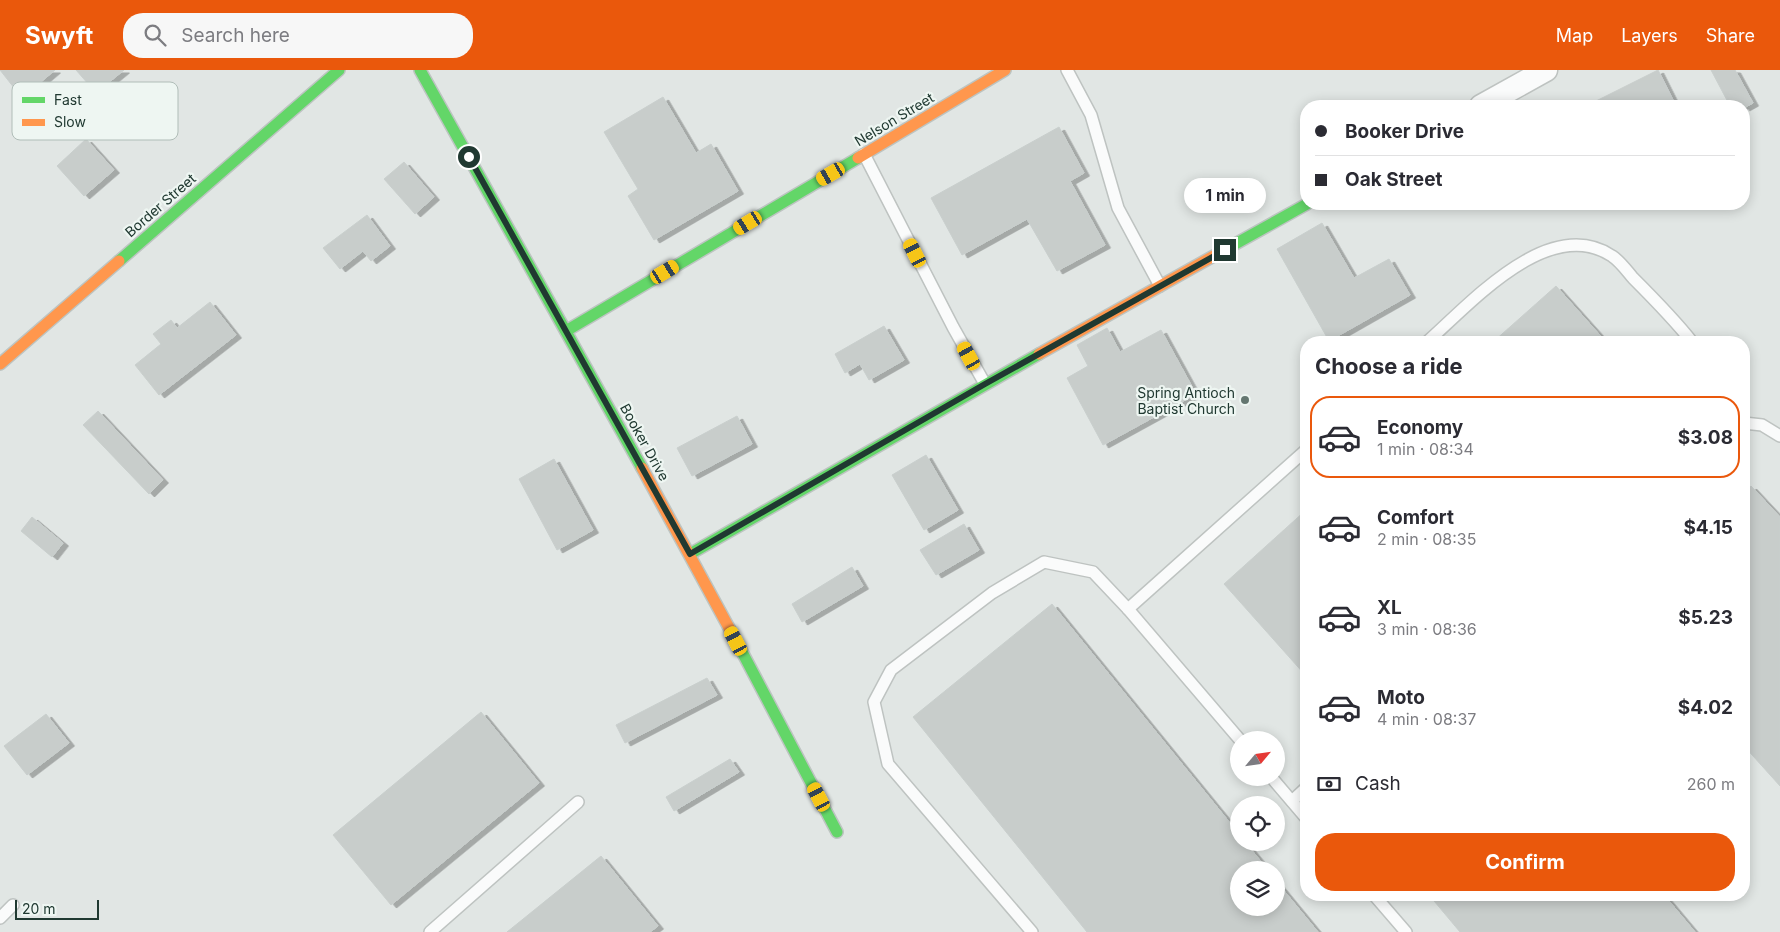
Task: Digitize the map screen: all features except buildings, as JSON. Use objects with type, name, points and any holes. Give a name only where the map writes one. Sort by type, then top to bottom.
[{"type":"street","name":"Border Street","points":[[0,364],[339,70]]},
{"type":"street","name":"Booker Drive","points":[[420,70],[690,554],[837,832]]},
{"type":"street","name":"Nelson Street","points":[[566,331],[1005,70]]},
{"type":"street","points":[[1492,100],[1546,70]]},
{"type":"street","points":[[690,554],[985,384],[1300,208]]},
{"type":"lane","points":[[1067,70],[1091,115],[1118,208],[1160,286]]},
{"type":"lane","points":[[864,154],[949,319],[985,384]]},
{"type":"lane","points":[[1434,336],[1497,280],[1531,257],[1560,246],[1591,247],[1612,256],[1671,316],[1687,336]]},
{"type":"lane","points":[[1750,424],[1762,425],[1780,436]]},
{"type":"lane","points":[[1128,609],[1300,455]]},
{"type":"lane","points":[[1032,932],[888,764],[874,702],[891,670],[992,593],[1044,562],[1093,572],[1128,609],[1232,731]]},
{"type":"lane","points":[[1279,786],[1300,811]]},
{"type":"lane","points":[[1292,801],[1300,794]]},
{"type":"lane","points":[[430,932],[578,802]]},
{"type":"lane","points":[[1379,901],[1406,932]]},
{"type":"lane","points":[[0,918],[13,905]]},
{"type":"traffic: fast","points":[[119,261],[339,70]]},
{"type":"traffic: fast","points":[[420,70],[642,468]]},
{"type":"traffic: fast","points":[[566,331],[858,158]]},
{"type":"traffic: fast","points":[[1219,253],[1300,208]]},
{"type":"traffic: fast","points":[[690,554],[1039,354]]},
{"type":"traffic: fast","points":[[740,648],[837,832]]},
{"type":"traffic: slow","points":[[858,158],[1005,70]]},
{"type":"traffic: slow","points":[[1039,354],[1219,253]]},
{"type":"traffic: slow","points":[[0,364],[119,261]]},
{"type":"traffic: slow","points":[[642,468],[740,648]]},
{"type":"place","name":"Spring Antioch Baptist Church","points":[[1245,400]]},
{"type":"route","points":[[469,157],[690,554],[985,384],[1225,250]]}]
